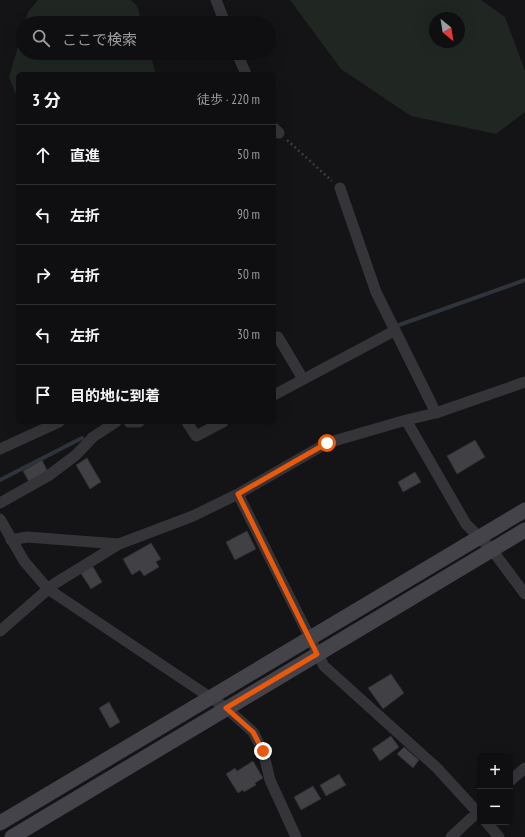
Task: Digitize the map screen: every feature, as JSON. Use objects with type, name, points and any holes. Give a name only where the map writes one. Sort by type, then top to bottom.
[{"type":"street","points":[[216,0],[222,16]]},
{"type":"street","points":[[240,60],[245,72]]},
{"type":"street","points":[[340,188],[376,292],[436,413]]},
{"type":"street","points":[[276,394],[394,331]]},
{"type":"street","points":[[276,338],[278,337],[303,379]]},
{"type":"street","points":[[0,631],[48,589],[119,544],[193,516],[238,494],[327,443],[406,420],[436,413],[525,382]]},
{"type":"street","points":[[406,420],[466,524],[492,550],[525,594]]},
{"type":"street","points":[[0,449],[55,424]]},
{"type":"street","points":[[0,503],[48,476],[76,455],[93,437],[113,424]]},
{"type":"street","points":[[188,424],[196,436],[219,424]]},
{"type":"street","points":[[238,494],[324,666],[437,768],[477,811]]},
{"type":"street","points":[[0,823],[525,510]]},
{"type":"street","points":[[0,519],[24,561],[48,589],[226,708],[253,732],[263,751],[270,780],[296,837]]},
{"type":"street","points":[[12,837],[525,530]]},
{"type":"street","points":[[11,540],[26,537],[119,544]]},
{"type":"street","points":[[513,778],[525,768]]},
{"type":"street","points":[[451,837],[477,815]]},
{"type":"street","points":[[489,825],[499,837]]},
{"type":"path","points":[[277,131],[340,188]]},
{"type":"shaded area","points":[[38,0],[131,0],[137,6],[140,16],[27,16],[28,12]]},
{"type":"shaded area","points":[[290,0],[481,0],[505,17],[525,71],[525,112],[496,134],[411,116],[341,69]]},
{"type":"shaded area","points":[[16,54],[16,60],[152,60],[155,72],[16,72],[16,95],[9,77]]},
{"type":"building","points":[[475,440],[485,457],[457,474],[447,456]]},
{"type":"building","points":[[87,458],[101,482],[90,489],[76,465]]},
{"type":"building","points":[[42,460],[48,472],[29,482],[23,471]]},
{"type":"building","points":[[415,472],[421,482],[403,492],[398,482]]},
{"type":"building","points":[[247,531],[256,549],[235,560],[226,542]]},
{"type":"building","points":[[151,543],[161,559],[156,562],[159,567],[144,576],[140,570],[132,575],[123,559]]},
{"type":"building","points":[[92,565],[102,582],[91,589],[80,572]]},
{"type":"building","points":[[391,674],[404,693],[383,709],[368,688]]},
{"type":"building","points":[[109,702],[120,722],[110,728],[99,708]]},
{"type":"building","points":[[391,736],[399,747],[380,761],[372,749]]},
{"type":"building","points":[[404,747],[419,760],[413,768],[397,754]]},
{"type":"building","points":[[253,761],[263,778],[255,783],[256,785],[244,792],[243,790],[238,793],[226,774],[235,768],[237,771]]},
{"type":"building","points":[[339,774],[346,785],[326,796],[320,785]]},
{"type":"building","points":[[313,786],[321,799],[301,810],[294,797]]},
{"type":"waterway","points":[[399,325],[525,280]]},
{"type":"waterway","points":[[0,480],[82,438]]},
{"type":"route","points":[[263,751],[253,732],[226,708],[317,654],[238,494],[327,443]]}]
